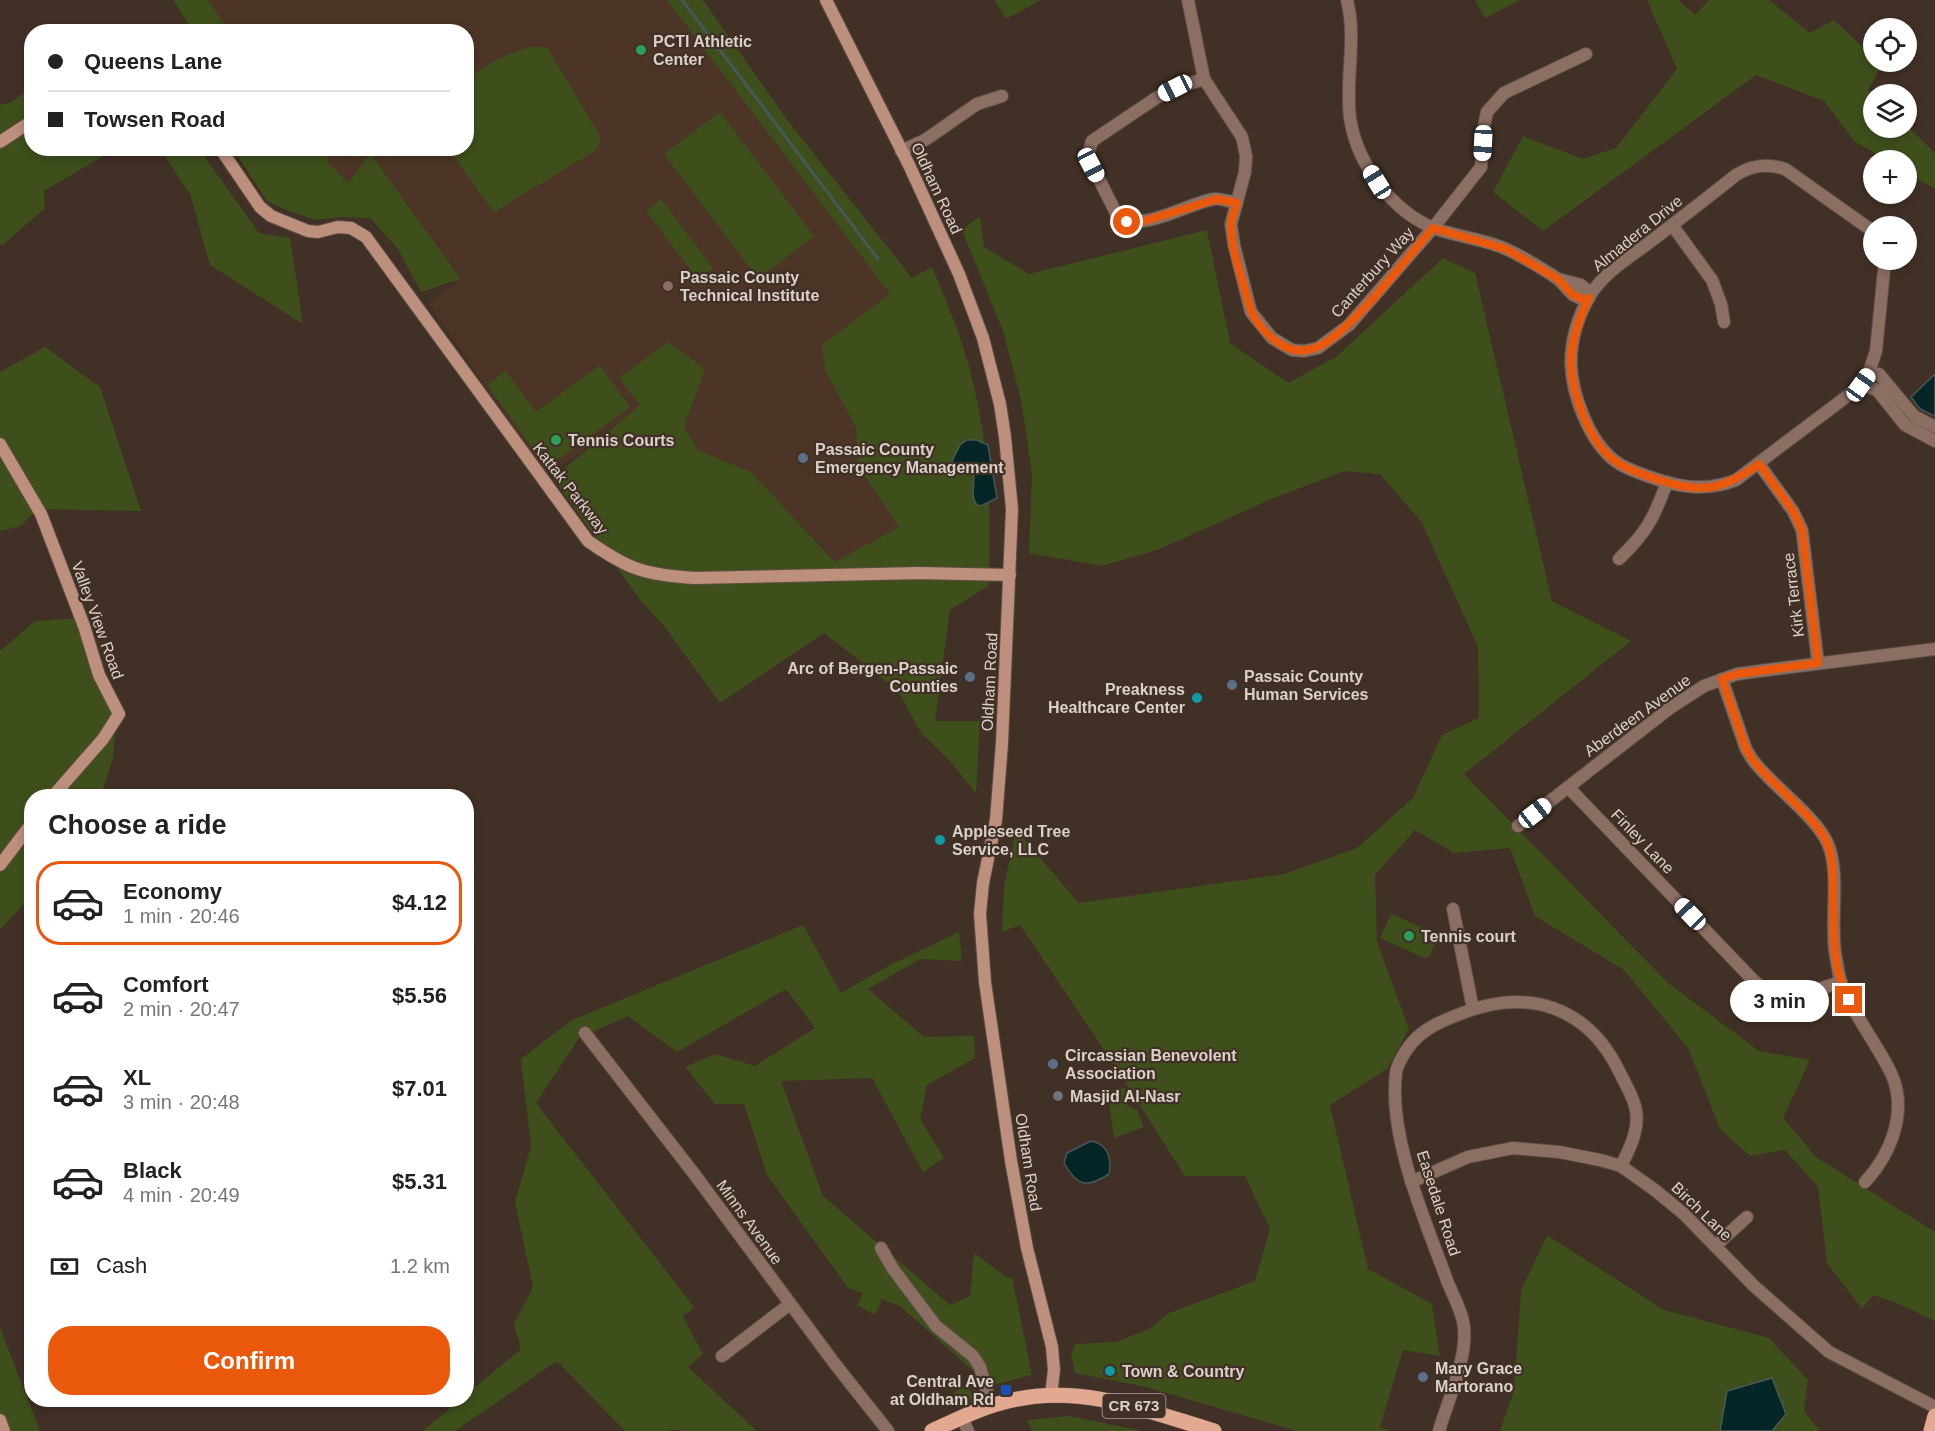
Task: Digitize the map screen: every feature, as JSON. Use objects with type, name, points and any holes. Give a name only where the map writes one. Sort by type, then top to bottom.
[{"type":"main road","name":"CR 673","points":[[932,1431],[965,1424],[991,1406],[1011,1400],[1051,1395],[1090,1396],[1114,1401],[1214,1431]]},
{"type":"street","name":"Oldham Road","points":[[826,0],[959,274],[983,338],[1000,404],[1010,475],[1012,509],[1010,575],[996,820],[980,900],[981,933],[985,982],[1011,1161],[1027,1248],[1052,1347],[1054,1370],[1051,1395]]},
{"type":"street","name":"Canterbury Way","points":[[1188,0],[1204,79],[1242,137],[1246,156],[1245,172],[1231,224],[1251,312],[1272,338],[1292,350],[1304,351],[1318,348],[1349,325],[1433,228],[1481,167],[1484,126],[1491,106],[1504,93],[1586,54]]},
{"type":"street","points":[[1349,1],[1353,41],[1349,105],[1352,129],[1370,170],[1385,191],[1406,210],[1433,228],[1506,249],[1558,279],[1581,285],[1589,292],[1589,298]]},
{"type":"street","points":[[1204,79],[1175,88],[1156,98],[1092,141],[1089,159],[1118,217],[1127,222],[1141,222],[1217,199],[1237,203]]},
{"type":"street","points":[[901,151],[925,140],[977,104],[1002,96]]},
{"type":"street","points":[[0,142],[24,126]]},
{"type":"street","name":"Kattak Parkway","points":[[225,156],[265,212],[308,231],[318,232],[338,227],[351,228],[366,237],[588,541],[631,568],[659,576],[695,578],[919,573],[1010,575]]},
{"type":"street","name":"Almadera Drive","points":[[1863,224],[1794,174],[1772,164],[1745,170],[1672,225],[1598,284],[1577,325],[1571,363],[1591,435],[1613,460],[1632,470],[1666,482],[1694,488],[1718,486],[1736,480],[1861,385],[1868,375],[1876,351],[1884,270]]},
{"type":"street","points":[[1672,225],[1712,280],[1721,304],[1724,322]]},
{"type":"street","points":[[1935,427],[1914,416],[1879,374],[1868,375],[1868,387],[1877,390],[1905,425],[1935,441]]},
{"type":"street","name":"Valley View Road","points":[[0,444],[41,514],[84,626],[99,675],[119,714],[103,739],[59,789]]},
{"type":"street","name":"Kirk Terrace","points":[[1759,464],[1793,511],[1802,530],[1818,663]]},
{"type":"street","points":[[1618,559],[1636,543],[1649,526],[1666,482]]},
{"type":"street","name":"Aberdeen Avenue","points":[[1518,826],[1691,692],[1737,674],[1935,649]]},
{"type":"street","points":[[1722,679],[1746,749],[1752,759],[1817,827],[1828,845],[1833,869],[1833,937],[1841,982],[1891,1072],[1897,1095],[1897,1121],[1891,1144],[1880,1165],[1865,1182]]},
{"type":"street","name":"Finley Lane","points":[[1569,787],[1746,973],[1768,992],[1793,997],[1841,982]]},
{"type":"street","points":[[0,865],[24,834]]},
{"type":"street","points":[[1453,909],[1473,1009]]},
{"type":"street","name":"Easedale Road","points":[[1439,1431],[1464,1350],[1463,1321],[1411,1182],[1396,1113],[1396,1070],[1411,1044],[1433,1025],[1473,1009],[1515,1002],[1541,1004],[1575,1017],[1596,1035],[1613,1059],[1635,1106],[1637,1124],[1630,1148],[1621,1167]]},
{"type":"street","name":"Minns Avenue","points":[[585,1033],[888,1431]]},
{"type":"street","name":"Birch Lane","points":[[1411,1182],[1468,1157],[1513,1148],[1559,1152],[1600,1160],[1621,1167],[1684,1214],[1754,1286],[1829,1352],[1934,1419]]},
{"type":"street","points":[[1715,1246],[1747,1217]]},
{"type":"street","points":[[881,1248],[893,1269],[936,1326],[973,1356],[980,1367],[991,1406]]},
{"type":"street","points":[[722,1356],[790,1304]]},
{"type":"street","points":[[0,1420],[4,1431]]},
{"type":"shaded area","name":"Passaic County Technical Institute","points":[[208,0],[667,0],[890,294],[825,370],[856,428],[858,466],[899,527],[836,562],[751,472],[698,450],[684,427],[705,369],[640,405],[547,476],[429,304],[461,278],[372,156],[474,156],[474,24],[224,24]]},
{"type":"shaded area","name":"Passaic County Technical Institute","points":[[327,156],[368,156],[349,184],[329,164]]},
{"type":"green space","points":[[173,0],[208,0],[224,24],[188,24]]},
{"type":"green space","points":[[667,0],[703,0],[788,121],[912,278],[932,267],[952,315],[971,373],[983,433],[989,494],[988,586],[950,610],[935,721],[980,721],[976,793],[949,760],[921,733],[898,691],[824,633],[720,703],[664,626],[640,600],[553,478],[640,405],[619,378],[668,342],[705,369],[684,427],[698,450],[751,472],[835,562],[899,527],[858,466],[856,428],[825,370],[822,345],[890,294]]},
{"type":"green space","points":[[995,0],[1041,0],[1006,19]]},
{"type":"green space","points":[[1475,0],[1520,0],[1485,18]]},
{"type":"green space","points":[[1647,0],[1678,0],[1695,15],[1709,0],[1769,0],[1810,33],[1834,20],[1863,48],[1863,72],[1878,72],[1871,84],[1863,84],[1863,138],[1917,138],[1917,136],[1935,153],[1935,189],[1917,179],[1917,150],[1870,150],[1854,141],[1824,101],[1756,75],[1543,231],[1493,192],[1523,136],[1583,159],[1616,148],[1677,69]]},
{"type":"green space","points":[[531,47],[547,47],[599,134],[600,144],[595,151],[494,212],[453,156],[474,156],[474,75],[514,52]]},
{"type":"green space","points":[[24,92],[24,156],[103,156],[44,191],[45,208],[0,245],[0,105],[12,102]]},
{"type":"green space","points":[[720,112],[814,236],[758,279],[664,154]]},
{"type":"green space","points":[[165,156],[204,156],[259,233],[290,238],[303,324],[210,265],[190,194]]},
{"type":"green space","points":[[238,156],[327,156],[329,164],[349,183],[368,156],[372,156],[461,279],[421,292],[398,249],[370,218],[341,217],[316,220],[267,201]]},
{"type":"green space","points":[[661,199],[713,268],[698,280],[646,211]]},
{"type":"green space","points":[[980,216],[984,247],[1029,274],[1207,230],[1230,343],[1288,383],[1336,357],[1443,258],[1475,273],[1552,601],[1631,641],[1464,774],[1668,983],[1759,1051],[1810,1060],[1783,1118],[1816,1157],[1935,1232],[1935,1321],[1897,1303],[1873,1295],[1862,1309],[1827,1263],[1818,1187],[1785,1150],[1750,1156],[1720,1129],[1688,1048],[1624,970],[1535,916],[1510,848],[1454,853],[1415,830],[1375,875],[1377,942],[1409,1029],[1387,1069],[1330,1105],[1368,1269],[1432,1304],[1440,1356],[1403,1350],[1380,1427],[1391,1431],[1297,1431],[1146,1387],[1075,1373],[1071,1355],[1075,1344],[1116,1342],[1149,1329],[1169,1313],[1255,1281],[1270,1229],[1245,1176],[1185,1176],[1113,1063],[1020,925],[1002,932],[1004,887],[1016,830],[1079,903],[1284,874],[1357,848],[1413,798],[1442,735],[1479,718],[1478,647],[1422,523],[1380,474],[1344,471],[1267,501],[1157,550],[1102,566],[1029,553],[1032,474],[1021,399],[1003,331],[962,230]]},
{"type":"green space","points":[[45,347],[100,387],[141,511],[37,509],[21,526],[0,531],[0,372]]},
{"type":"green space","name":"Tennis Courts","points":[[600,365],[630,407],[547,468],[487,385],[506,371],[536,412]]},
{"type":"green space","points":[[80,618],[116,724],[113,758],[103,789],[24,789],[24,904],[0,930],[0,651],[35,621]]},
{"type":"green space","name":"Tennis court","points":[[1391,914],[1437,934],[1438,938],[1429,957],[1425,958],[1380,938]]},
{"type":"green space","points":[[803,925],[841,993],[890,965],[959,932],[962,961],[920,959],[868,989],[924,1037],[974,1036],[975,1058],[927,1085],[920,1119],[944,1158],[923,1172],[872,1078],[781,1081],[823,1196],[950,1305],[970,1296],[974,1253],[1008,1278],[1012,1277],[1032,1375],[983,1388],[980,1377],[900,1306],[877,1298],[882,1301],[875,1315],[857,1305],[863,1293],[848,1288],[767,1175],[744,1104],[715,1104],[685,1067],[715,1054],[755,1066],[815,1028],[786,989],[677,1052],[628,1016],[579,1038],[536,1103],[694,1307],[683,1317],[703,1354],[688,1367],[757,1431],[680,1431],[678,1429],[625,1431],[557,1361],[455,1431],[423,1431],[452,1407],[474,1407],[474,1388],[521,1349],[514,1324],[533,1287],[515,1202],[531,1146],[521,1059],[572,1020]]},
{"type":"green space","points":[[1125,1088],[1127,1105],[1137,1110],[1144,1127],[1114,1138],[1108,1096],[1113,1090]]},
{"type":"green space","points":[[1547,1235],[1664,1310],[1769,1338],[1808,1380],[1804,1411],[1820,1431],[1772,1431],[1786,1414],[1772,1378],[1727,1391],[1720,1431],[1500,1431],[1514,1391],[1521,1291]]},
{"type":"green space","points":[[0,1328],[24,1390],[24,1407],[31,1407],[40,1431],[0,1431]]},
{"type":"green space","points":[[967,1385],[975,1398],[961,1406],[953,1393]]},
{"type":"green space","points":[[1069,1416],[1142,1431],[1032,1431],[1027,1420]]},
{"type":"water","points":[[1935,374],[1935,416],[1920,409],[1911,397]]},
{"type":"water","points":[[967,440],[977,440],[988,445],[997,498],[981,506],[976,504],[973,496],[974,476],[971,473],[960,473],[952,461],[960,445]]},
{"type":"water","points":[[1091,1141],[1101,1145],[1108,1153],[1109,1174],[1094,1182],[1083,1183],[1073,1177],[1064,1163],[1067,1153]]},
{"type":"water","points":[[1772,1378],[1786,1414],[1772,1431],[1720,1431],[1727,1391]]},
{"type":"waterway","points":[[682,0],[878,259]]},
{"type":"place","name":"PCTI Athletic Center","points":[[641,50]]},
{"type":"place","name":"Passaic County Technical Institute","points":[[668,286]]},
{"type":"place","name":"Tennis Courts","points":[[556,440]]},
{"type":"place","name":"Passaic County Emergency Management","points":[[803,458]]},
{"type":"place","name":"Arc of Bergen-Passaic Counties","points":[[970,677]]},
{"type":"place","name":"Passaic County Human Services","points":[[1232,685]]},
{"type":"place","name":"Preakness Healthcare Center","points":[[1197,698]]},
{"type":"place","name":"Appleseed Tree Service, LLC","points":[[940,840]]},
{"type":"place","name":"Tennis court","points":[[1409,936]]},
{"type":"place","name":"Circassian Benevolent Association","points":[[1053,1064]]},
{"type":"place","name":"Masjid Al-Nasr","points":[[1058,1096]]},
{"type":"place","name":"Town & Country","points":[[1110,1371]]},
{"type":"place","name":"Mary Grace Martorano","points":[[1423,1377]]},
{"type":"place","name":"Central Ave at Oldham Rd","points":[[1006,1390]]},
{"type":"route","points":[[1127,222],[1141,222],[1217,199],[1237,203],[1231,224],[1251,312],[1272,338],[1292,350],[1304,351],[1318,348],[1349,325],[1433,228],[1493,244],[1522,257],[1558,279],[1573,295],[1584,300],[1589,298],[1577,325],[1571,363],[1581,410],[1591,435],[1613,460],[1622,466],[1666,482],[1694,488],[1729,483],[1759,464],[1799,520],[1802,530],[1818,663],[1737,674],[1722,679],[1746,749],[1752,759],[1817,827],[1828,845],[1833,869],[1835,955],[1841,982],[1849,1000]]}]
